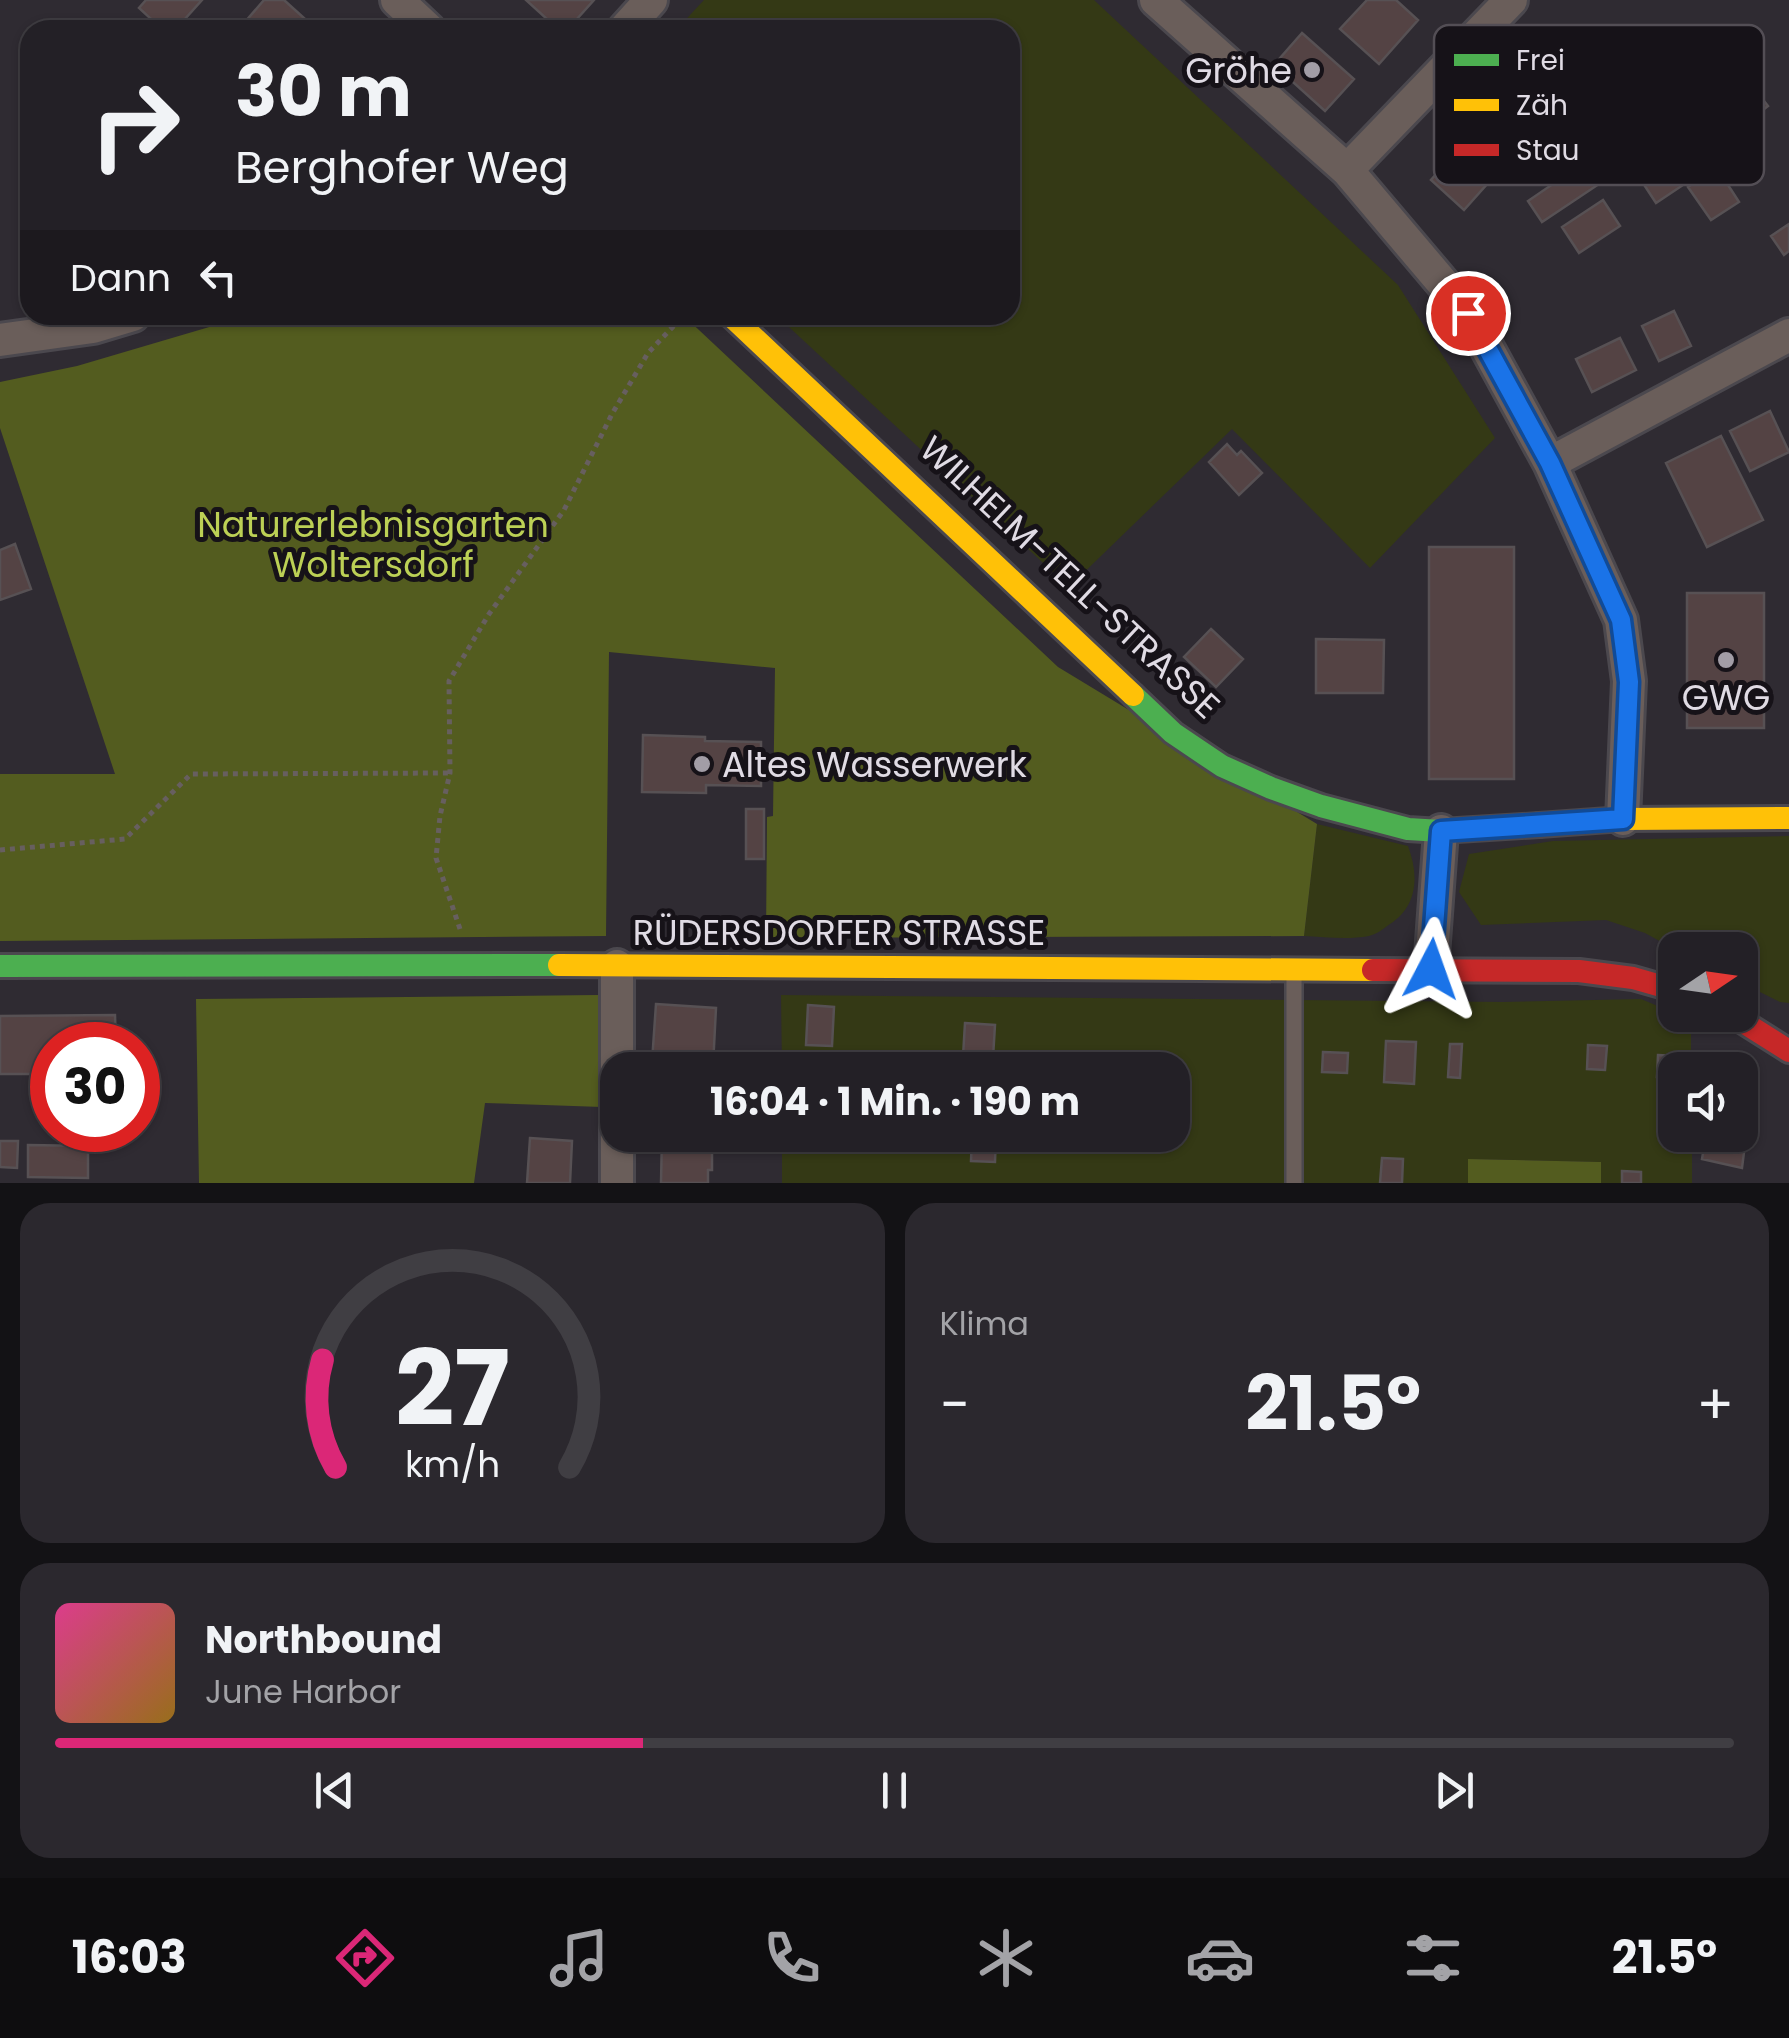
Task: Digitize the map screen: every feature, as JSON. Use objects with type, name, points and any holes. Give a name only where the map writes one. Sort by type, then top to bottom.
[{"type":"main road","name":"WILHELM-TELL-STRASSE","points":[[741,325],[1173,733],[1222,766],[1322,806],[1408,829],[1441,831],[1623,819],[1789,818]]},
{"type":"main road","name":"RÜDERSDORFER STRASSE","points":[[0,966],[1431,969],[1579,971],[1658,985]]},
{"type":"main road","points":[[1758,1031],[1789,1051]]},
{"type":"street","points":[[397,0],[418,20]]},
{"type":"street","points":[[633,20],[651,0]]},
{"type":"street","points":[[1156,0],[1347,170],[1468,313],[1550,463],[1621,620],[1629,682],[1623,819]]},
{"type":"street","points":[[1487,25],[1511,0]]},
{"type":"street","points":[[1347,170],[1434,80]]},
{"type":"street","points":[[0,340],[102,325]]},
{"type":"street","points":[[1550,463],[1789,335]]},
{"type":"street","points":[[1431,969],[1441,831]]},
{"type":"street","points":[[617,966],[617,1183]]},
{"type":"lane","points":[[1294,968],[1294,1183]]},
{"type":"path","points":[[472,964],[436,858],[450,773],[449,681],[489,614],[564,510],[648,353],[675,325]]},
{"type":"path","points":[[0,850],[125,838],[191,774],[450,773]]},
{"type":"green space","points":[[704,0],[1094,0],[1398,285],[1495,438],[1370,568],[1232,429],[1069,587],[787,325],[1020,325],[1020,20],[685,20]]},
{"type":"green space","name":"Naturerlebnisgarten Woltersdorf","points":[[216,325],[694,325],[1058,667],[1317,824],[1304,936],[766,938],[767,817],[773,816],[775,668],[609,652],[606,936],[0,941],[0,774],[115,774],[0,428],[0,382],[77,366]]},
{"type":"green space","points":[[1317,824],[1408,846],[1415,879],[1411,899],[1399,917],[1377,933],[1353,938],[1304,936]]},
{"type":"green space","points":[[1789,836],[1789,1003],[1758,991],[1758,932],[1658,932],[1658,940],[1606,920],[1481,925],[1459,892],[1469,854],[1553,841]]},
{"type":"green space","points":[[598,995],[600,1107],[485,1103],[474,1183],[199,1183],[196,999]]},
{"type":"green space","points":[[781,995],[1503,1002],[1641,999],[1658,1006],[1658,1032],[1691,1032],[1691,1052],[1658,1052],[1658,1152],[1692,1152],[1692,1183],[1601,1183],[1600,1162],[1469,1159],[1468,1183],[782,1183],[782,1152],[1190,1152],[1190,1052],[782,1052]]},
{"type":"green space","points":[[1468,1159],[1601,1162],[1601,1183],[1468,1183]]},
{"type":"building","points":[[146,0],[202,0],[184,20],[152,20],[139,8]]},
{"type":"building","points":[[264,0],[284,0],[306,20],[247,20]]},
{"type":"building","points":[[526,0],[594,0],[576,20],[548,20]]},
{"type":"building","points":[[1367,0],[1396,0],[1418,20],[1379,64],[1340,29]]},
{"type":"building","points":[[1302,33],[1354,79],[1325,111],[1274,65]]},
{"type":"building","points":[[1436,185],[1486,185],[1464,210]]},
{"type":"building","points":[[1551,185],[1598,185],[1542,222],[1528,201]]},
{"type":"building","points":[[1644,185],[1683,185],[1656,203]]},
{"type":"building","points":[[1728,185],[1739,202],[1711,220],[1688,187]]},
{"type":"building","points":[[1603,200],[1620,226],[1579,253],[1562,227]]},
{"type":"building","points":[[1789,224],[1789,251],[1784,255],[1771,236]]},
{"type":"building","points":[[1674,311],[1691,346],[1659,361],[1642,326]]},
{"type":"building","points":[[1620,338],[1636,370],[1592,392],[1576,359]]},
{"type":"building","points":[[1770,411],[1789,452],[1750,471],[1730,431]]},
{"type":"building","points":[[1721,436],[1763,520],[1707,547],[1666,463]]},
{"type":"building","points":[[1227,444],[1237,455],[1241,451],[1262,473],[1239,495],[1209,462]]},
{"type":"building","points":[[15,544],[31,589],[0,600],[0,550]]},
{"type":"building","points":[[1429,547],[1514,547],[1514,779],[1429,779]]},
{"type":"building","name":"GWG","points":[[1687,593],[1764,593],[1764,728],[1687,728]]},
{"type":"building","points":[[1211,629],[1243,659],[1216,687],[1184,657]]},
{"type":"building","points":[[1316,639],[1384,640],[1383,693],[1316,693]]},
{"type":"building","name":"Altes Wasserwerk","points":[[643,735],[761,742],[761,786],[706,785],[706,793],[642,792]]},
{"type":"building","points":[[746,809],[764,809],[764,859],[746,859]]},
{"type":"building","points":[[656,1004],[716,1008],[714,1052],[653,1052]]},
{"type":"building","points":[[808,1005],[834,1007],[832,1046],[806,1045]]},
{"type":"building","points":[[115,1015],[115,1022],[30,1022],[30,1074],[0,1074],[0,1016]]},
{"type":"building","points":[[965,1023],[995,1025],[993,1052],[963,1052]]},
{"type":"building","points":[[1386,1041],[1416,1042],[1414,1084],[1384,1082]]},
{"type":"building","points":[[1450,1044],[1462,1044],[1460,1078],[1448,1077]]},
{"type":"building","points":[[1588,1045],[1607,1046],[1605,1070],[1587,1069]]},
{"type":"building","points":[[1323,1052],[1348,1053],[1347,1073],[1322,1072]]},
{"type":"building","points":[[530,1138],[572,1141],[570,1183],[527,1183]]},
{"type":"building","points":[[0,1141],[18,1141],[17,1168],[0,1167]]},
{"type":"building","points":[[28,1145],[30,1152],[88,1152],[88,1178],[28,1177]]},
{"type":"building","points":[[662,1152],[712,1152],[708,1183],[661,1183]]},
{"type":"building","points":[[971,1152],[995,1152],[995,1162],[971,1161]]},
{"type":"building","points":[[1703,1152],[1744,1152],[1742,1168],[1702,1159]]},
{"type":"building","points":[[1382,1158],[1403,1159],[1402,1183],[1380,1183]]},
{"type":"building","points":[[1622,1171],[1641,1172],[1641,1183],[1622,1183]]},
{"type":"traffic: fast","points":[[1133,695],[1173,733],[1222,766],[1321,806],[1408,829],[1441,831],[1539,825]]},
{"type":"traffic: fast","points":[[0,966],[559,965]]},
{"type":"traffic: slow","points":[[741,325],[1133,695]]},
{"type":"traffic: slow","points":[[1539,825],[1623,819],[1789,818]]},
{"type":"traffic: slow","points":[[559,965],[1373,970]]},
{"type":"traffic: jam","points":[[1373,970],[1579,971],[1658,985]]},
{"type":"traffic: jam","points":[[1758,1031],[1789,1051]]},
{"type":"place","name":"Gröhe","points":[[1312,70]]},
{"type":"place","name":"GWG","points":[[1726,660]]},
{"type":"place","name":"Altes Wasserwerk","points":[[702,764]]},
{"type":"route","points":[[1431,969],[1441,831],[1623,819],[1629,682],[1621,620],[1550,463],[1468,313]]}]
